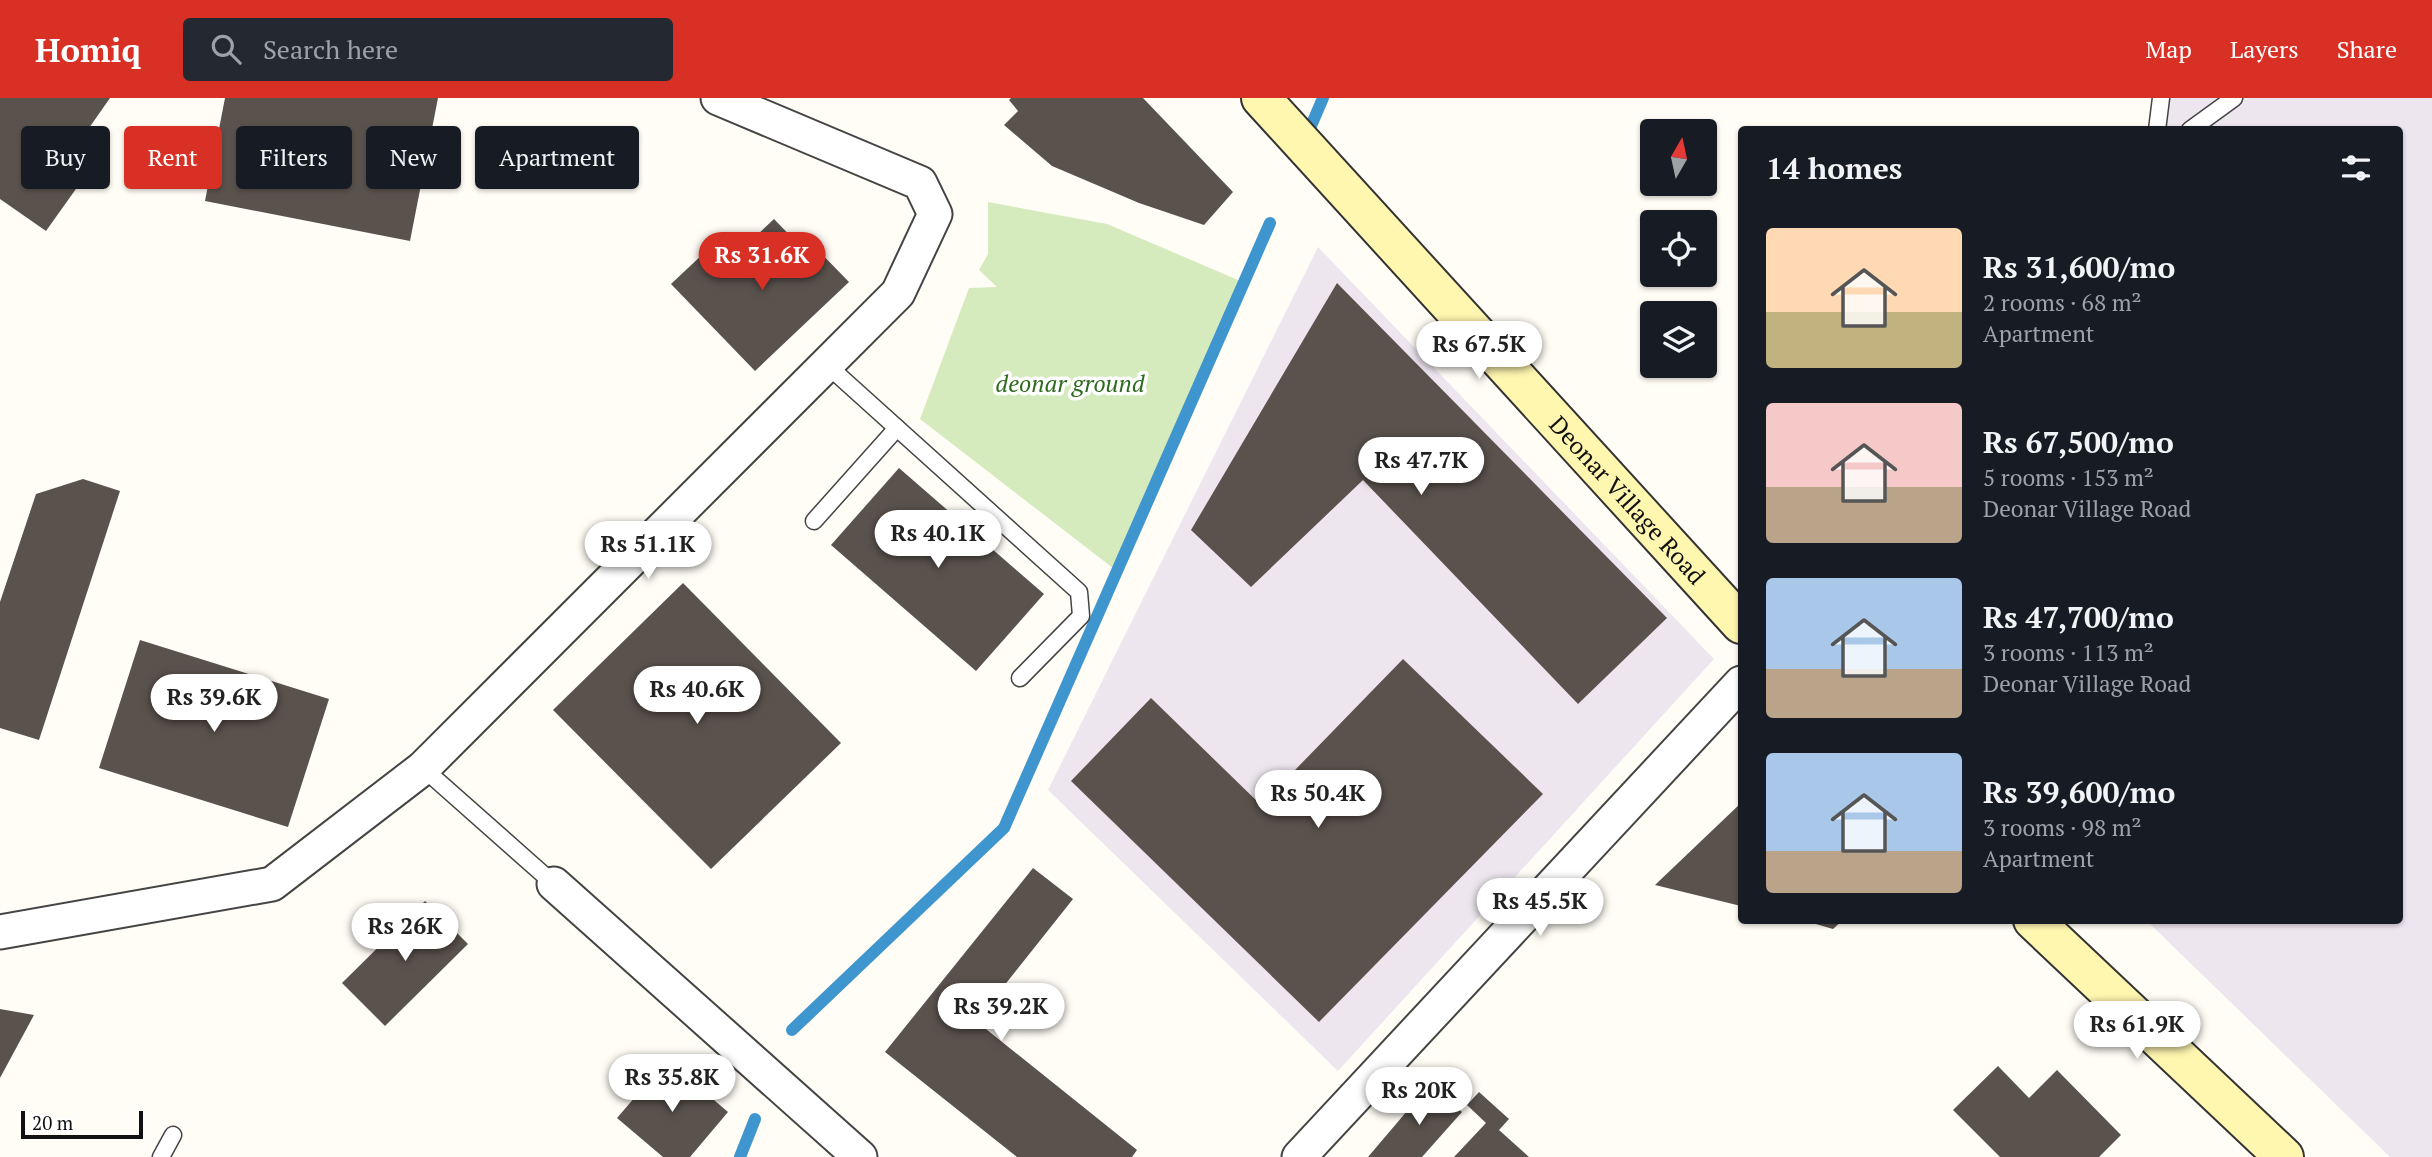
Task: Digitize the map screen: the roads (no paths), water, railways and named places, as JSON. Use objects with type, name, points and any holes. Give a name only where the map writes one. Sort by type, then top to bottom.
[{"type":"main road","name":"Deonar Village Road","points":[[1261,98],[1738,621]]},
{"type":"main road","points":[[2037,924],[2284,1157]]},
{"type":"street","points":[[0,932],[272,884],[423,768],[898,293],[935,214],[920,183],[718,98]]},
{"type":"street","points":[[1298,1157],[1738,686]]},
{"type":"street","points":[[554,884],[860,1157]]},
{"type":"lane","points":[[2158,126],[2161,98]]},
{"type":"lane","points":[[2196,126],[2234,98]]},
{"type":"lane","points":[[826,364],[1079,592],[1081,616],[1020,678]]},
{"type":"lane","points":[[814,521],[897,428]]},
{"type":"lane","points":[[423,768],[554,884]]},
{"type":"lane","points":[[161,1157],[173,1135]]},
{"type":"waterway","points":[[1308,133],[1323,98]]},
{"type":"waterway","points":[[792,1030],[1004,828],[1270,223]]},
{"type":"waterway","points":[[740,1157],[755,1119]]},
{"type":"park label","name":"deonar ground","points":[[1070,383]]}]
